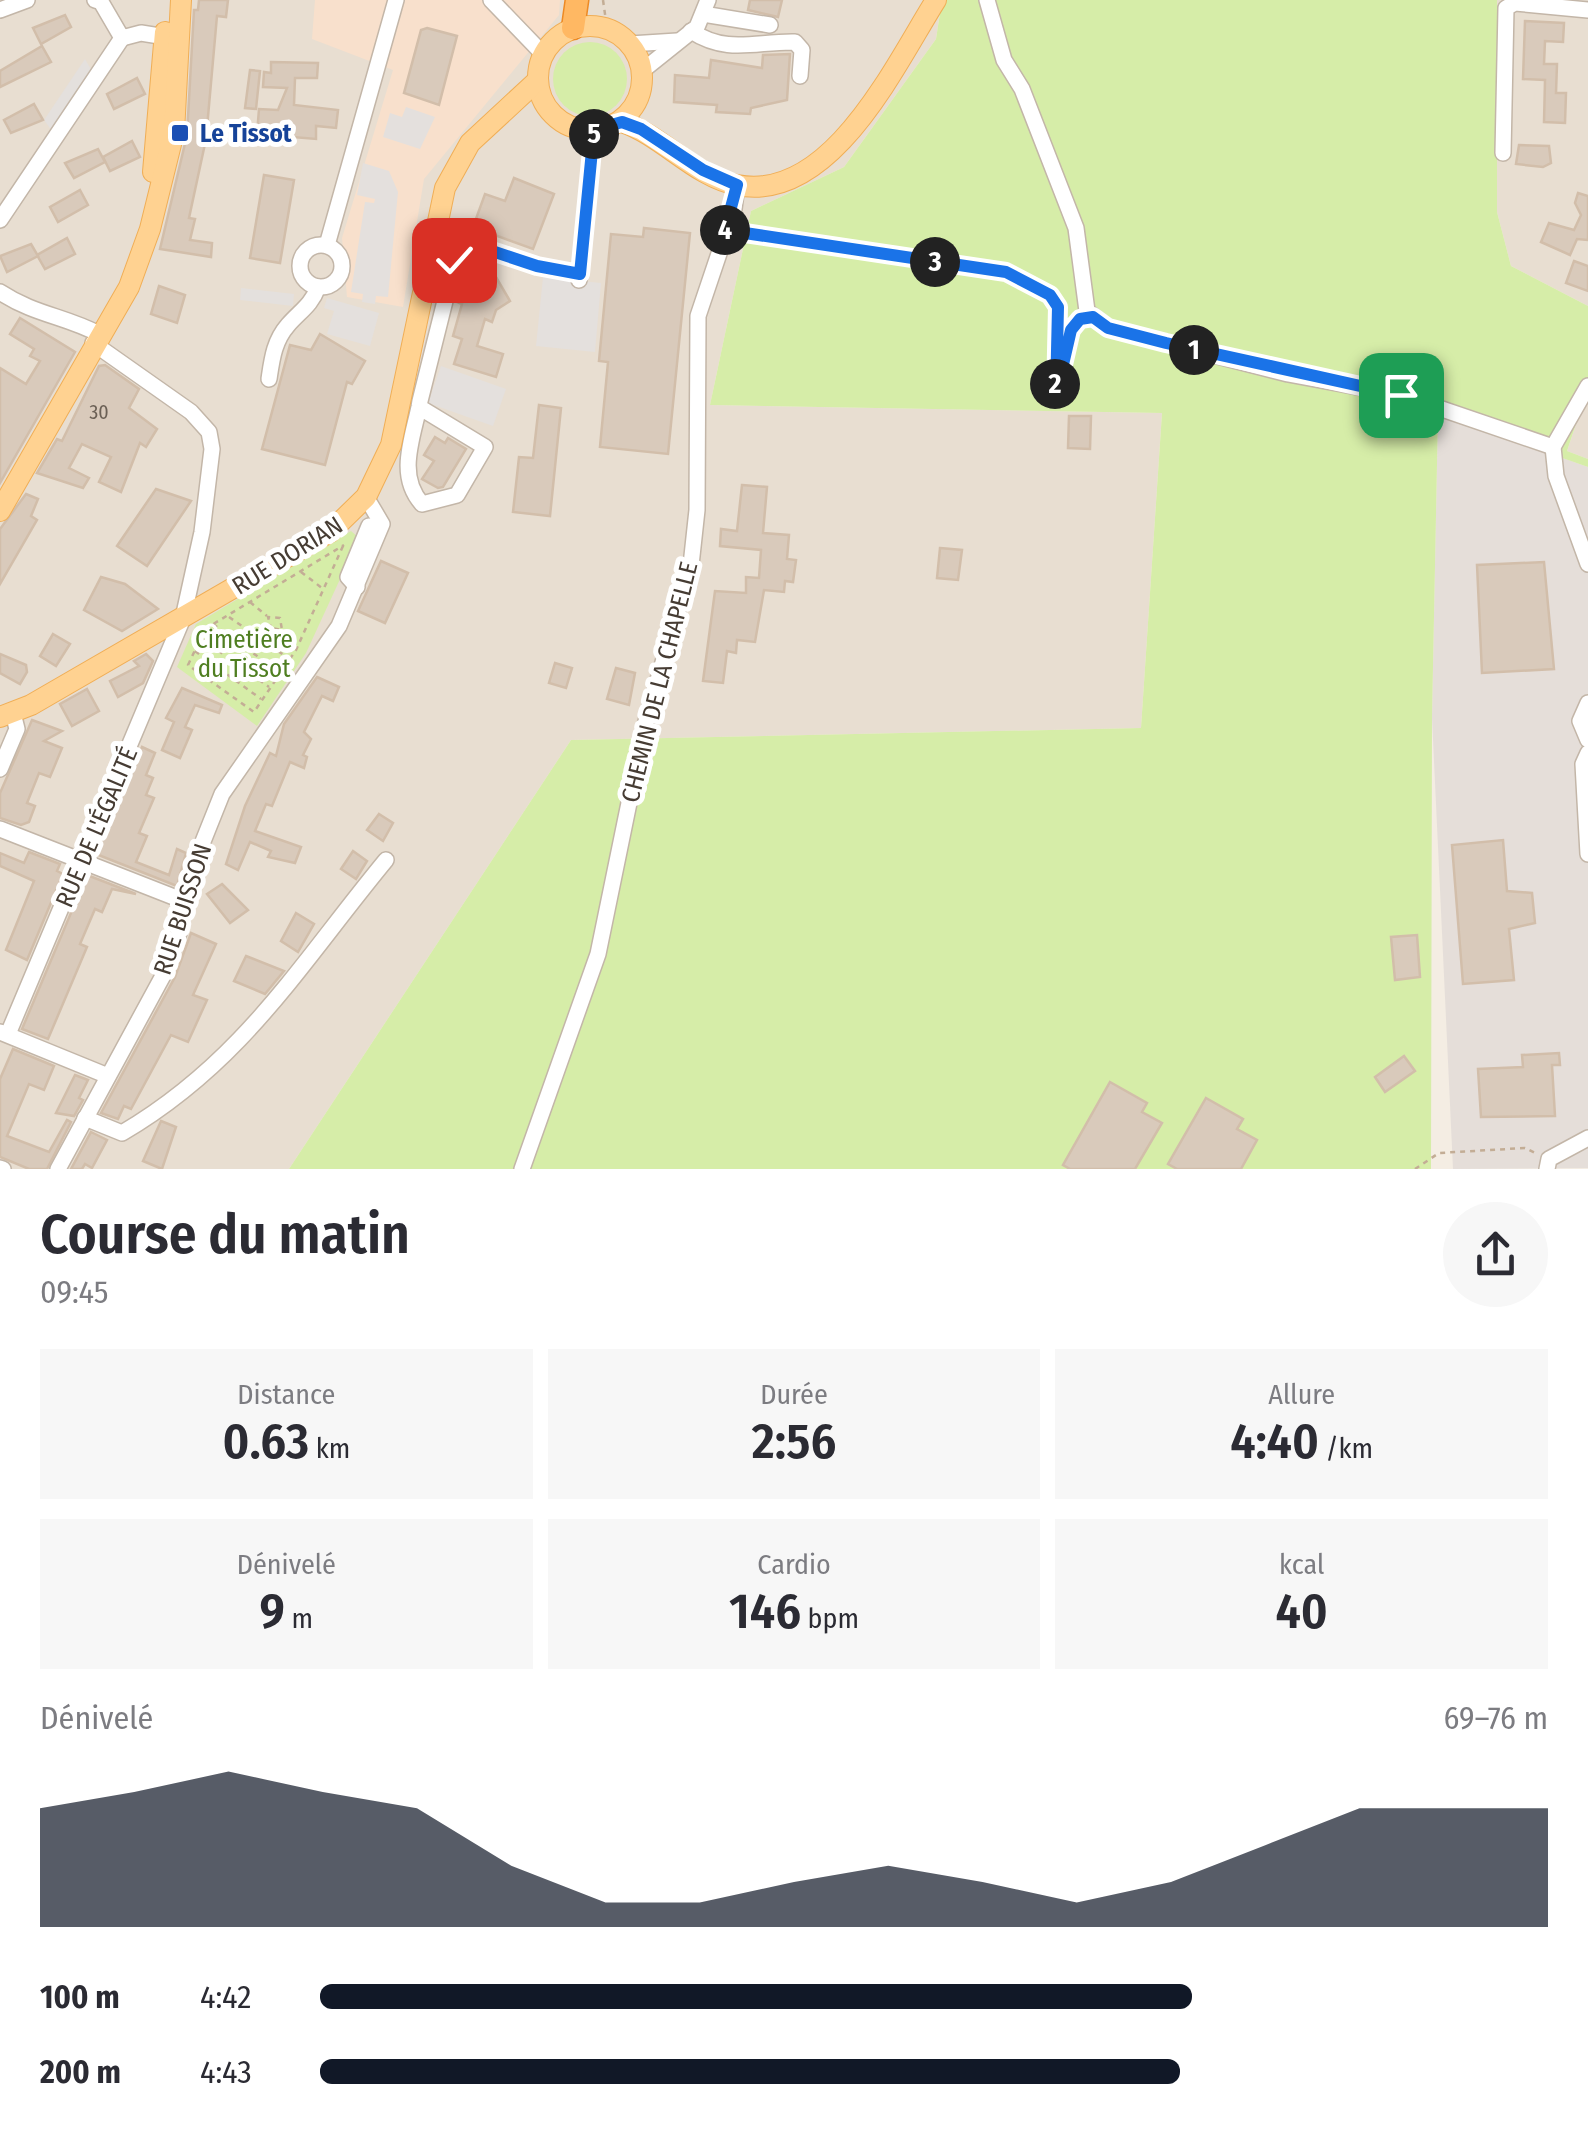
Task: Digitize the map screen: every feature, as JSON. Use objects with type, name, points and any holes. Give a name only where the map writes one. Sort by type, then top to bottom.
[{"type":"highway","points":[[573,28],[577,0]]},
{"type":"main road","points":[[0,511],[129,287],[164,181],[174,132],[171,37],[179,0]]},
{"type":"main road","points":[[622,122],[682,154],[703,170],[737,185],[784,180],[834,149],[862,118],[936,0]]},
{"type":"main road","points":[[573,28],[607,28],[630,44],[642,72],[639,96],[622,122],[594,130],[574,127],[548,109],[538,80],[543,54],[573,28]]},
{"type":"main road","name":"RUE DORIAN","points":[[6,715],[330,532],[366,497],[391,446],[445,188],[470,144],[501,119],[538,80]]},
{"type":"main road","points":[[639,96],[649,116],[682,154]]},
{"type":"main road","points":[[501,119],[548,109]]},
{"type":"street","points":[[0,10],[27,0]]},
{"type":"street","points":[[96,0],[122,38]]},
{"type":"street","points":[[327,246],[396,0]]},
{"type":"street","points":[[492,0],[543,54]]},
{"type":"street","points":[[986,0],[1004,60],[1022,89],[1076,228],[1084,264],[1084,301],[1093,317],[1108,328],[1183,348],[1401,395],[1553,446]]},
{"type":"street","points":[[1503,153],[1506,8],[1514,2],[1588,10]]},
{"type":"street","points":[[642,72],[691,31],[705,7],[770,25]]},
{"type":"street","points":[[691,31],[704,39],[746,48],[762,41],[795,42],[802,50],[800,76]]},
{"type":"street","points":[[0,220],[122,38],[131,34],[171,37]]},
{"type":"street","points":[[630,44],[677,42]]},
{"type":"street","points":[[419,407],[485,446],[457,495],[422,504],[412,494],[407,467],[419,407],[454,260],[477,246],[580,278],[594,130]]},
{"type":"street","name":"CHEMIN DE LA CHAPELLE","points":[[522,1169],[598,954],[645,725],[691,566],[697,510],[698,316],[737,185]]},
{"type":"street","points":[[269,378],[274,346],[289,323],[305,312],[318,288],[335,283],[341,274],[338,253],[327,246],[312,246],[302,258],[301,273],[318,288]]},
{"type":"street","points":[[2,297],[33,312],[80,324],[96,339]]},
{"type":"street","name":"RUE DE L'ÉGALITÉ","points":[[3,1040],[183,618],[202,532],[212,449],[209,432],[196,415],[96,339]]},
{"type":"street","points":[[1588,386],[1553,446],[1556,476],[1588,564]]},
{"type":"street","name":"RUE BUISSON","points":[[58,1169],[165,972],[180,930],[192,868],[222,794],[357,588],[382,524],[366,497]]},
{"type":"street","points":[[357,588],[348,576],[369,526]]},
{"type":"street","points":[[1588,703],[1580,722],[1588,740]]},
{"type":"street","points":[[0,770],[17,729],[6,715]]},
{"type":"street","points":[[1588,753],[1583,764],[1588,854]]},
{"type":"street","points":[[0,830],[184,901]]},
{"type":"street","points":[[85,1118],[122,1133],[192,1084],[273,1007],[386,860]]},
{"type":"street","points":[[3,1040],[108,1076]]},
{"type":"street","points":[[1548,1164],[1588,1138]]},
{"type":"path","points":[[602,0],[607,28]]},
{"type":"path","points":[[725,230],[1006,272],[1032,283],[1058,307],[1056,395],[1071,330],[1080,319],[1093,317]]},
{"type":"path","points":[[345,545],[298,644],[254,712],[188,665],[200,638],[213,624],[301,571],[345,545]]},
{"type":"path","points":[[301,571],[324,589]]},
{"type":"path","points":[[250,602],[268,617],[271,628]]},
{"type":"path","points":[[227,615],[289,659]]},
{"type":"path","points":[[268,617],[280,618],[282,630]]},
{"type":"path","points":[[213,624],[280,672]]},
{"type":"path","points":[[271,628],[282,630],[298,644]]},
{"type":"path","points":[[262,640],[271,628]]},
{"type":"path","points":[[200,638],[270,688]]},
{"type":"path","points":[[194,651],[262,700]]},
{"type":"path","points":[[1415,1169],[1439,1153],[1526,1148],[1548,1164]]},
{"type":"shaded area","points":[[0,0],[942,0],[936,39],[844,167],[751,211],[710,405],[1162,413],[1141,728],[571,740],[289,1169],[0,1169]]},
{"type":"shaded area","points":[[315,0],[560,0],[559,15],[424,179],[403,307],[347,297],[342,238],[393,70],[312,39]]},
{"type":"shaded area","points":[[1497,0],[1588,0],[1588,306],[1511,266],[1497,212]]},
{"type":"shaded area","points":[[85,59],[92,71],[52,131],[44,120]]},
{"type":"shaded area","points":[[406,107],[435,117],[420,149],[383,137],[390,113],[402,117]]},
{"type":"shaded area","points":[[363,163],[389,171],[398,192],[388,297],[376,296],[375,304],[362,302],[363,294],[351,292],[365,202],[374,203],[375,199],[357,195]]},
{"type":"shaded area","points":[[543,277],[601,283],[595,352],[536,346]]},
{"type":"shaded area","points":[[241,288],[294,294],[293,306],[240,300]]},
{"type":"shaded area","points":[[327,298],[379,313],[370,346],[327,334],[334,311],[324,308]]},
{"type":"shaded area","points":[[441,366],[506,389],[493,426],[428,403]]},
{"type":"shaded area","points":[[1588,388],[1588,459],[1567,451]]},
{"type":"shaded area","points":[[1438,413],[1588,467],[1588,1168],[1453,1169],[1432,718]]},
{"type":"green space","points":[[942,0],[1497,0],[1497,212],[1511,266],[1588,306],[1588,388],[1567,451],[1588,459],[1588,467],[1438,414],[1432,718],[1431,1169],[289,1169],[571,740],[1141,728],[1162,413],[710,405],[751,211],[844,167],[936,39]]},
{"type":"green space","points":[[590,42],[616,53],[627,79],[616,105],[590,116],[564,105],[553,79],[564,53]]},
{"type":"green space","name":"Cimetière du Tissot","points":[[351,531],[359,538],[306,653],[257,726],[177,667],[196,624]]},
{"type":"building","points":[[199,0],[228,0],[226,17],[217,16],[206,139],[189,218],[195,219],[190,240],[212,243],[211,257],[160,249],[187,135],[194,10],[198,10]]},
{"type":"building","points":[[750,0],[782,0],[778,17],[748,10]]},
{"type":"building","points":[[65,15],[71,27],[41,44],[33,28]]},
{"type":"building","points":[[1525,21],[1564,23],[1563,42],[1545,41],[1544,64],[1557,64],[1556,93],[1566,93],[1565,123],[1544,122],[1545,80],[1523,79]]},
{"type":"building","points":[[421,30],[457,36],[439,105],[404,93]]},
{"type":"building","points":[[42,46],[51,62],[0,87],[0,71]]},
{"type":"building","points":[[790,54],[787,100],[751,108],[750,114],[716,112],[717,105],[674,102],[675,75],[709,78],[711,60],[762,68],[763,55]]},
{"type":"building","points":[[271,62],[318,63],[317,78],[295,78],[294,105],[338,110],[336,128],[316,126],[316,139],[257,134],[259,109],[278,110],[287,88],[263,87],[264,72],[271,73]]},
{"type":"building","points":[[250,70],[260,71],[256,109],[245,108]]},
{"type":"building","points":[[137,78],[145,94],[114,109],[107,94]]},
{"type":"building","points":[[34,104],[43,120],[11,133],[4,120]]},
{"type":"building","points":[[132,141],[140,157],[110,171],[103,157]]},
{"type":"building","points":[[1519,145],[1549,146],[1551,163],[1543,167],[1516,164]]},
{"type":"building","points":[[98,149],[105,162],[74,178],[65,163]]},
{"type":"building","points":[[264,175],[294,180],[280,263],[250,258]]},
{"type":"building","points":[[514,178],[554,194],[533,249],[473,227],[485,194],[505,201]]},
{"type":"building","points":[[80,190],[88,205],[58,222],[50,207]]},
{"type":"building","points":[[1578,193],[1588,196],[1588,240],[1577,239],[1570,255],[1541,242],[1549,223],[1574,230],[1581,215],[1575,203]]},
{"type":"building","points":[[644,228],[690,233],[668,454],[600,447],[608,362],[599,361],[611,234],[643,237]]},
{"type":"building","points":[[67,238],[75,254],[45,269],[37,255]]},
{"type":"building","points":[[31,244],[38,256],[7,272],[0,256]]},
{"type":"building","points":[[1574,261],[1588,266],[1588,291],[1566,283]]},
{"type":"building","points":[[493,272],[510,301],[496,310],[492,322],[485,319],[477,346],[503,354],[496,377],[454,364],[462,339],[453,336],[462,304],[457,302],[462,286]]},
{"type":"building","points":[[159,286],[185,295],[177,323],[151,314]]},
{"type":"building","points":[[20,318],[75,352],[0,483],[0,368],[26,384],[40,361],[30,356],[34,349],[10,334]]},
{"type":"building","points":[[320,334],[365,361],[352,384],[347,382],[325,465],[262,449],[290,345],[311,350]]},
{"type":"building","points":[[105,365],[139,389],[129,408],[157,429],[146,447],[140,443],[121,492],[99,482],[111,457],[82,444],[69,468],[89,478],[83,488],[37,473],[57,439],[62,441],[99,366]]},
{"type":"building","points":[[539,405],[561,408],[550,516],[513,512],[519,457],[533,458]]},
{"type":"building","points":[[1069,416],[1091,416],[1090,449],[1068,448]]},
{"type":"building","points":[[435,437],[445,443],[448,438],[466,449],[443,487],[438,488],[422,479],[434,461],[424,455]]},
{"type":"building","points":[[742,485],[767,487],[763,533],[789,535],[787,559],[796,560],[793,582],[785,581],[784,592],[764,590],[755,642],[737,640],[736,653],[727,651],[723,683],[703,681],[715,591],[746,593],[746,577],[759,578],[761,550],[720,546],[721,529],[737,531]]},
{"type":"building","points":[[156,489],[191,501],[147,566],[117,546]]},
{"type":"building","points":[[26,494],[38,499],[31,516],[37,520],[0,584],[0,529]]},
{"type":"building","points":[[940,548],[962,550],[958,580],[937,578]]},
{"type":"building","points":[[381,561],[408,573],[385,623],[358,611]]},
{"type":"building","points":[[1544,562],[1554,669],[1482,673],[1477,565]]},
{"type":"building","points":[[101,577],[125,584],[158,609],[122,631],[84,610]]},
{"type":"building","points":[[53,634],[70,644],[56,666],[40,656]]},
{"type":"building","points":[[0,654],[26,665],[27,672],[20,684],[0,673]]},
{"type":"building","points":[[146,654],[153,661],[143,683],[118,697],[110,681],[139,666],[134,661]]},
{"type":"building","points":[[555,663],[572,668],[566,688],[549,683]]},
{"type":"building","points":[[616,668],[635,673],[629,705],[607,699]]},
{"type":"building","points":[[317,677],[339,687],[333,701],[322,696],[304,732],[311,739],[303,755],[307,757],[304,768],[290,762],[272,806],[266,804],[255,831],[301,847],[295,863],[268,857],[271,851],[250,842],[238,870],[226,864],[245,806],[270,753],[276,756],[284,724]]},
{"type":"building","points":[[182,688],[222,705],[219,713],[195,705],[185,727],[192,730],[180,758],[162,750],[174,722],[166,718]]},
{"type":"building","points":[[87,689],[99,711],[72,726],[60,704]]},
{"type":"building","points":[[32,720],[62,731],[44,741],[62,748],[50,777],[39,773],[27,803],[35,806],[29,822],[21,825],[0,818],[0,793]]},
{"type":"building","points":[[142,747],[155,753],[146,775],[153,778],[146,795],[154,798],[139,833],[147,836],[136,862],[169,875],[177,849],[186,853],[177,886],[96,854]]},
{"type":"building","points":[[379,814],[393,823],[383,841],[367,830]]},
{"type":"building","points":[[1503,840],[1507,891],[1532,893],[1535,923],[1509,929],[1514,980],[1463,984],[1452,845]]},
{"type":"building","points":[[353,851],[367,861],[356,879],[341,869]]},
{"type":"building","points":[[29,852],[60,864],[57,871],[63,874],[27,960],[6,950],[34,881],[0,866],[0,853],[24,863]]},
{"type":"building","points":[[87,875],[136,894],[112,889],[102,912],[95,909],[80,944],[87,947],[48,1039],[22,1029]]},
{"type":"building","points":[[222,884],[248,910],[230,923],[207,894]]},
{"type":"building","points":[[296,913],[314,924],[298,952],[281,941]]},
{"type":"building","points":[[191,933],[216,944],[193,995],[207,1000],[188,1042],[171,1035],[131,1109],[124,1106],[118,1119],[101,1113],[175,977]]},
{"type":"building","points":[[1417,935],[1420,977],[1395,980],[1391,937]]},
{"type":"building","points":[[246,956],[284,971],[265,994],[234,981]]},
{"type":"building","points":[[13,1049],[54,1066],[44,1090],[29,1084],[7,1136],[49,1152],[67,1120],[71,1122],[47,1169],[29,1169],[0,1157],[0,1079]]},
{"type":"building","points":[[1559,1053],[1560,1065],[1552,1065],[1555,1116],[1481,1117],[1478,1069],[1523,1067],[1522,1055]]},
{"type":"building","points":[[1404,1056],[1415,1071],[1385,1092],[1375,1077]]},
{"type":"building","points":[[75,1075],[88,1080],[79,1098],[83,1100],[74,1116],[56,1113]]},
{"type":"building","points":[[1110,1082],[1147,1103],[1142,1112],[1162,1123],[1135,1169],[1070,1169],[1063,1165]]},
{"type":"building","points":[[1206,1098],[1243,1119],[1237,1129],[1257,1140],[1241,1169],[1177,1169],[1168,1164]]},
{"type":"building","points":[[161,1121],[176,1127],[162,1169],[143,1161]]},
{"type":"building","points":[[91,1132],[107,1140],[92,1168],[85,1164],[82,1169],[71,1169]]},
{"type":"place","name":"Le Tissot","points":[[180,133]]},
{"type":"route","points":[[454,260],[477,246],[537,266],[580,274],[594,130],[622,122],[641,129],[703,170],[737,185],[734,208],[725,230],[1006,272],[1032,283],[1050,295],[1058,307],[1054,335],[1056,395],[1071,330],[1080,319],[1093,317],[1108,328],[1288,374],[1401,395]]}]
